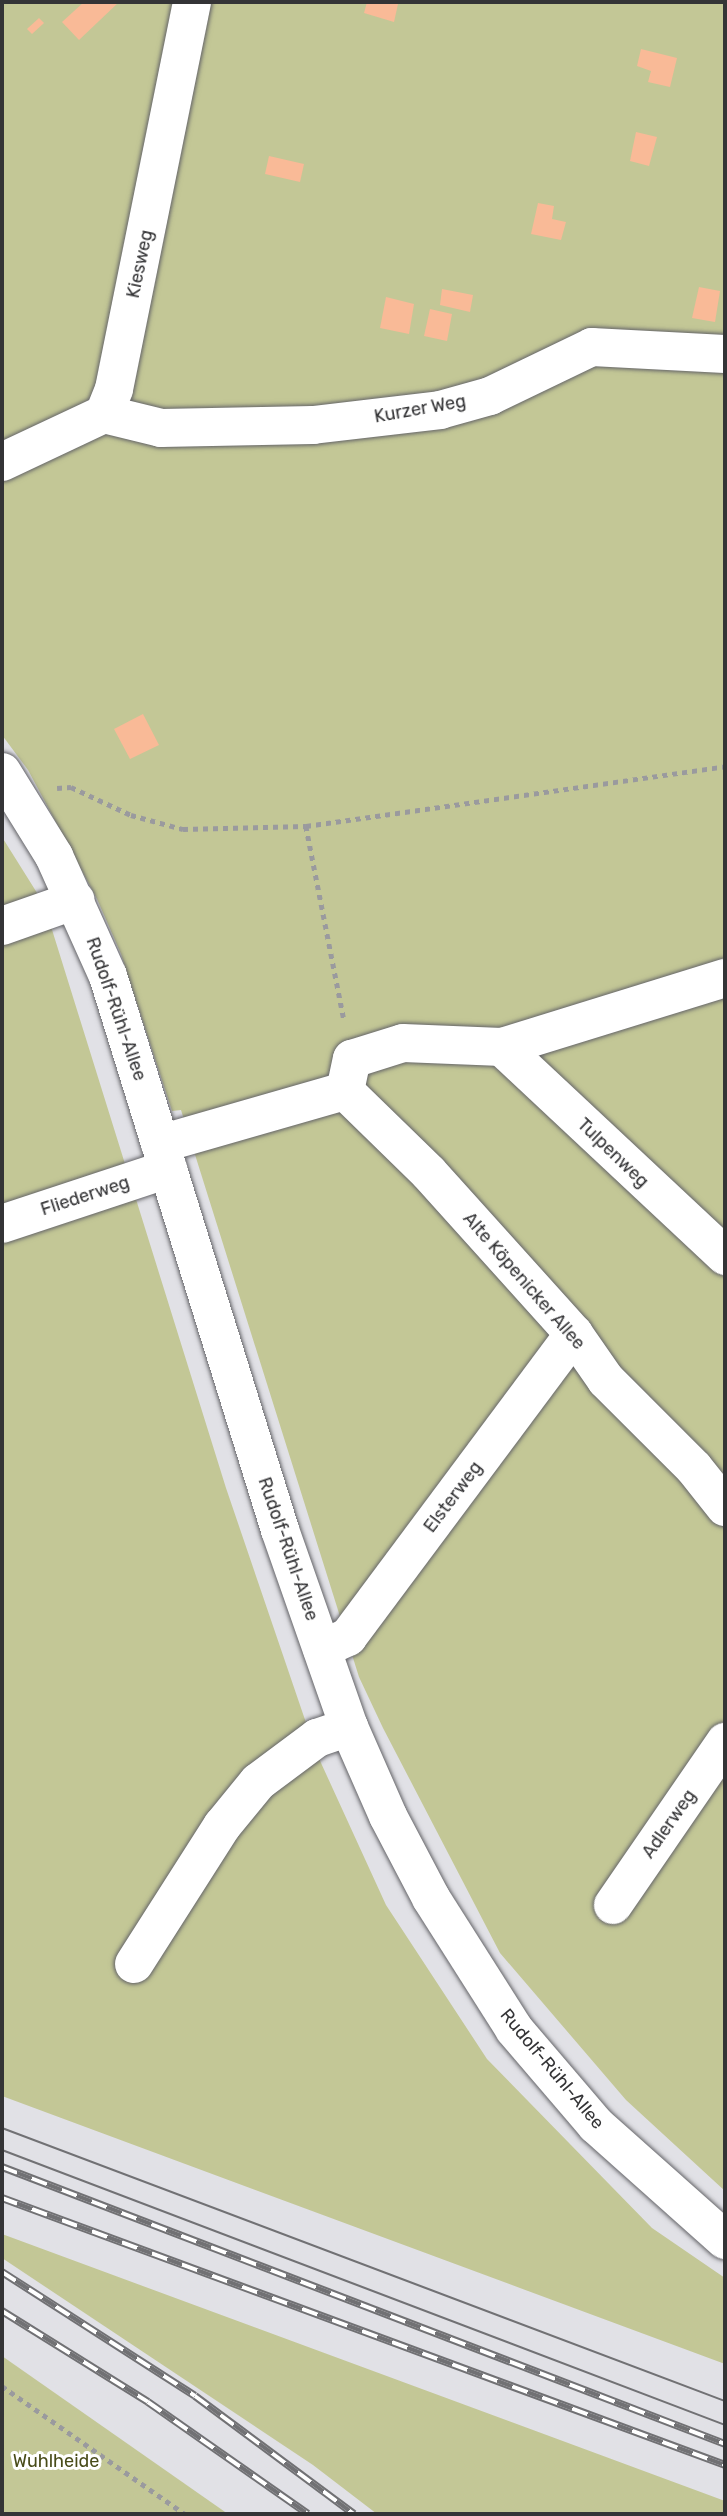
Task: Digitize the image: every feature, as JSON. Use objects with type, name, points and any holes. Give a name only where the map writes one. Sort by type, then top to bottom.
[{"type":"street","name":"Kiesweg","points":[[104,414],[114,389],[192,2]]},
{"type":"street","name":"Kurzer Weg","points":[[104,414],[161,428],[313,425],[453,406],[490,396],[592,347],[725,354]]},
{"type":"street","points":[[2,462],[104,414]]},
{"type":"street","name":"Rudolf-Rühl-Allee","points":[[2,772],[26,806],[76,900],[108,976],[349,1727],[431,1898],[514,2029],[596,2125],[725,2240]]},
{"type":"street","points":[[4,924],[44,915],[76,900]]},
{"type":"street","points":[[502,1048],[725,978]]},
{"type":"street","name":"Fliederweg","points":[[2,1224],[164,1157],[349,1075],[402,1043],[502,1048]]},
{"type":"street","name":"Tulpenweg","points":[[502,1048],[725,1256]]},
{"type":"street","name":"Alte Köpenicker Allee","points":[[349,1075],[429,1173],[574,1335],[606,1380],[694,1468],[725,1507]]},
{"type":"street","name":"Elsterweg","points":[[322,1649],[348,1637],[574,1335]]},
{"type":"street","points":[[134,1964],[222,1826],[258,1783],[317,1738],[349,1727]]},
{"type":"street","name":"Adlerweg","points":[[613,1905],[725,1742]]},
{"type":"path","points":[[26,806],[58,787],[71,787],[131,815],[183,829],[306,826],[725,766]]},
{"type":"path","points":[[306,826],[349,1075]]},
{"type":"path","points":[[2,2386],[186,2514]]},
{"type":"green space","points":[[2,2],[725,2],[725,2191],[626,2100],[500,1953],[383,1728],[359,1677],[181,1110],[172,1111],[121,954],[97,899],[28,770],[2,735]]},
{"type":"green space","points":[[2,837],[44,904],[226,1488],[316,1752],[386,1905],[487,2059],[652,2228],[725,2278],[725,2364],[2,2096]]},
{"type":"green space","points":[[2,2234],[725,2501],[725,2514],[377,2514],[313,2465],[2,2258]]},
{"type":"green space","name":"Wuhlheide","points":[[2,2356],[228,2514],[2,2514]]},
{"type":"building","points":[[84,2],[119,2],[79,40],[62,22]]},
{"type":"building","points":[[367,2],[398,4],[394,22],[364,13]]},
{"type":"building","points":[[39,18],[44,23],[32,34],[27,29]]},
{"type":"building","points":[[641,49],[677,58],[670,87],[648,82],[651,71],[637,66]]},
{"type":"building","points":[[636,132],[657,137],[649,166],[630,161]]},
{"type":"building","points":[[269,156],[304,164],[300,182],[265,174]]},
{"type":"building","points":[[538,203],[554,206],[552,219],[566,222],[561,240],[531,234]]},
{"type":"building","points":[[699,287],[720,291],[715,322],[692,318]]},
{"type":"building","points":[[442,289],[473,295],[470,312],[440,305]]},
{"type":"building","points":[[386,297],[414,304],[409,334],[380,328]]},
{"type":"building","points":[[430,309],[452,314],[447,341],[424,336]]},
{"type":"building","points":[[143,714],[159,745],[130,759],[114,729]]},
{"type":"tram line","points":[[2,2128],[725,2401]]},
{"type":"tram line","points":[[2,2150],[725,2425]]},
{"type":"railway","points":[[2,2167],[725,2444]]},
{"type":"railway","points":[[2,2198],[725,2465]]},
{"type":"railway","points":[[2,2272],[195,2396],[354,2514]]},
{"type":"railway","points":[[2,2311],[148,2402],[308,2514]]}]
